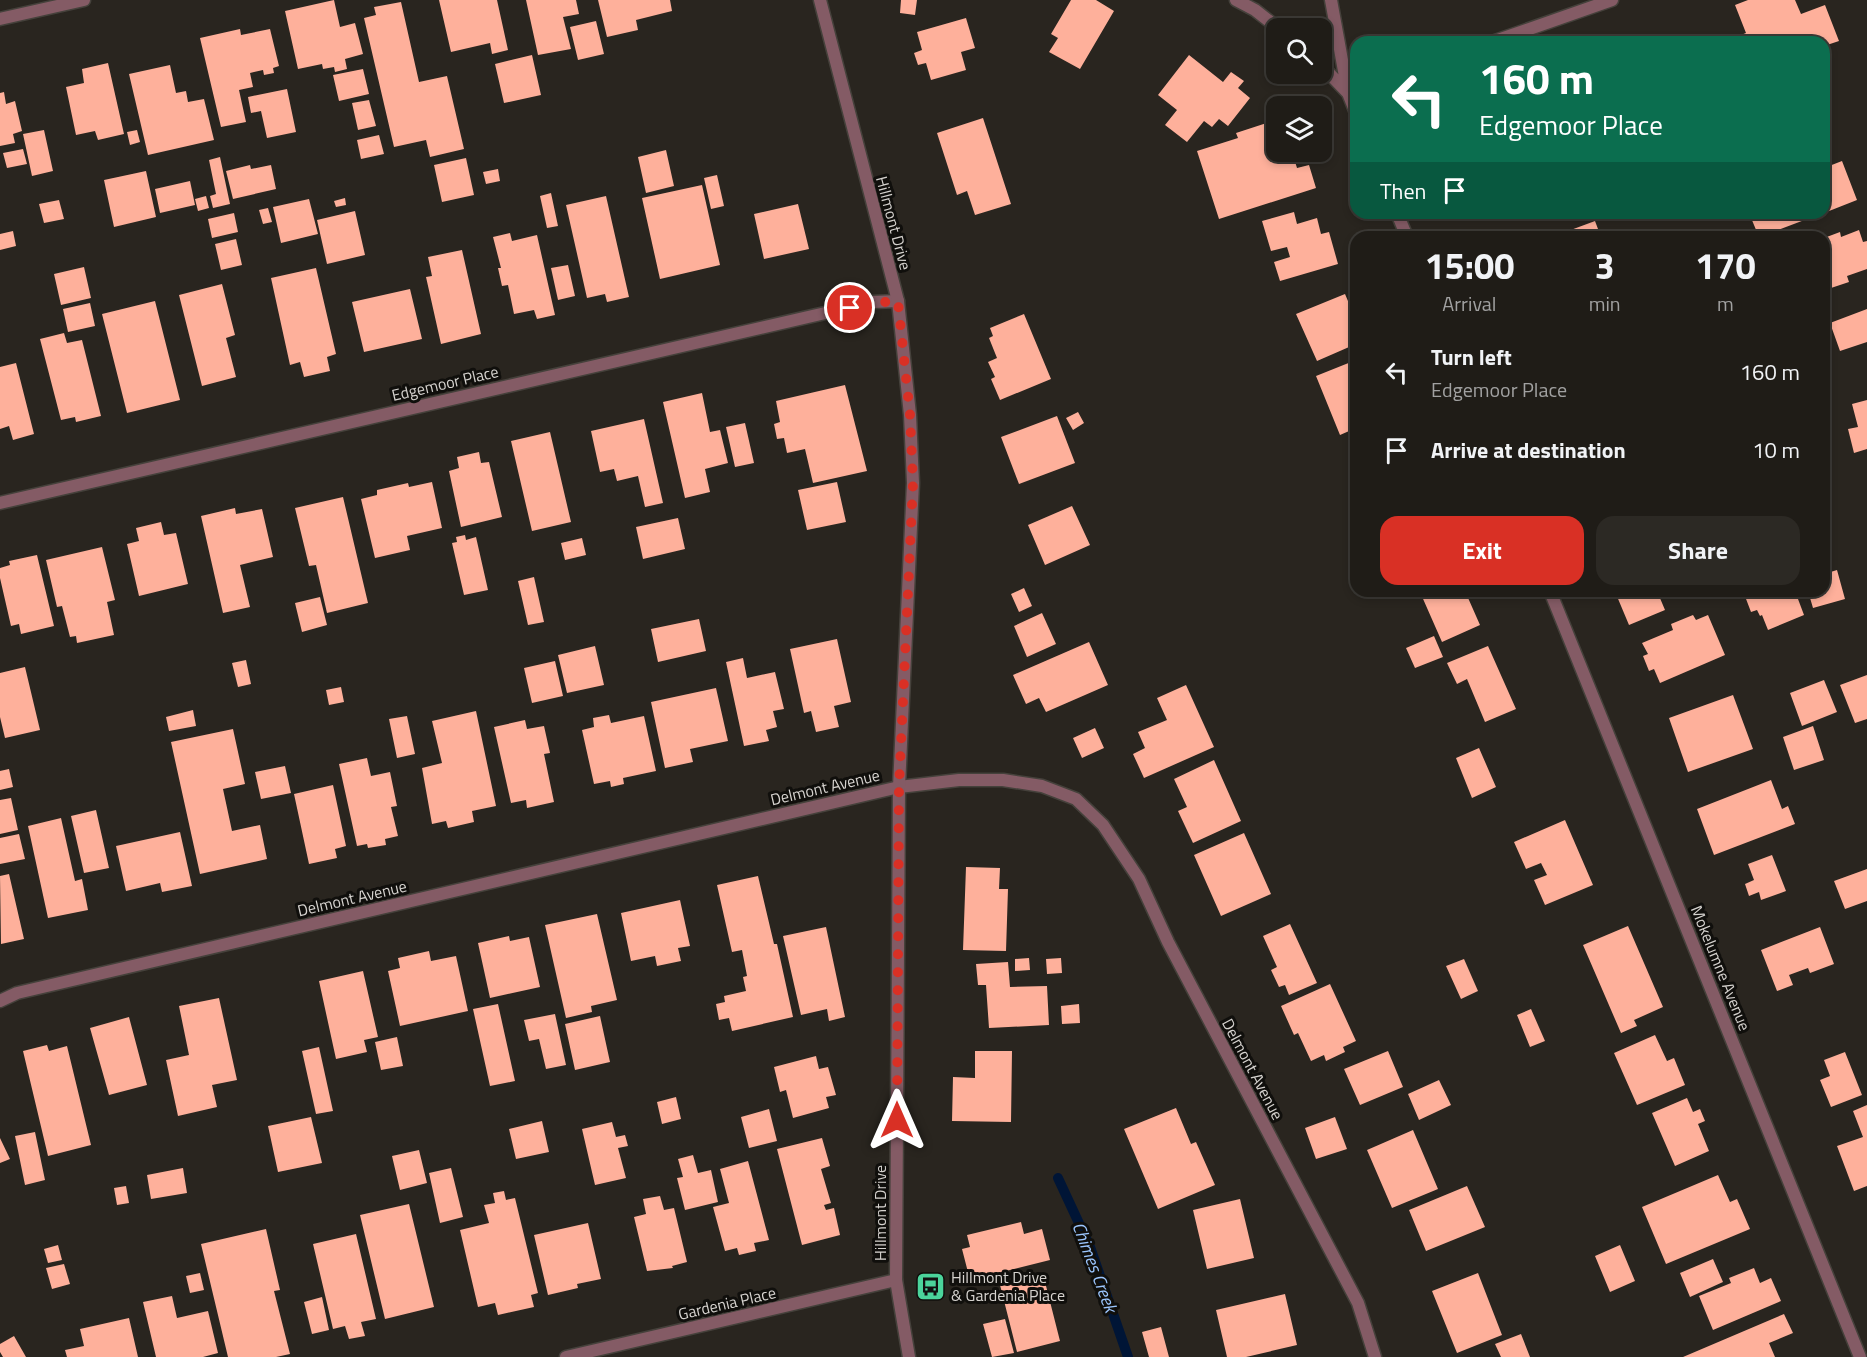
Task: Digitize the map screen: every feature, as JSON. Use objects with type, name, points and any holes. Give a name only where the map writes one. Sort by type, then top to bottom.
[{"type":"street","points":[[0,19],[84,0]]},
{"type":"street","name":"Hillmont Drive","points":[[820,0],[898,302],[910,415],[913,483],[899,787],[896,1280],[909,1357]]},
{"type":"street","points":[[1236,0],[1266,19]]},
{"type":"street","points":[[1330,0],[1350,84]]},
{"type":"street","points":[[1509,36],[1612,0]]},
{"type":"street","points":[[1332,75],[1350,90]]},
{"type":"street","name":"Edgemoor Place","points":[[0,502],[861,305],[898,302]]},
{"type":"street","name":"Mokelumne Avenue","points":[[1552,597],[1860,1357]]},
{"type":"street","name":"Delmont Avenue","points":[[0,1001],[17,993],[899,787],[959,780],[1003,780],[1042,786],[1076,799],[1103,825],[1139,879],[1168,942],[1358,1303],[1375,1357]]},
{"type":"street","name":"Gardenia Place","points":[[566,1357],[896,1280]]},
{"type":"building","points":[[334,0],[340,27],[355,23],[363,54],[345,59],[347,69],[335,72],[334,67],[323,69],[322,64],[298,69],[285,11]]},
{"type":"building","points":[[439,0],[497,0],[508,50],[492,54],[490,43],[451,52]]},
{"type":"building","points":[[526,0],[576,0],[579,14],[563,17],[571,49],[538,55]]},
{"type":"building","points":[[598,0],[670,0],[672,11],[636,20],[638,30],[607,37]]},
{"type":"building","points":[[901,0],[917,0],[915,15],[900,13]]},
{"type":"building","points":[[1071,0],[1096,0],[1114,11],[1080,69],[1049,52],[1058,38],[1051,34]]},
{"type":"building","points":[[1748,0],[1795,0],[1801,14],[1825,5],[1839,41],[1830,44],[1830,36],[1738,36],[1746,33],[1735,5]]},
{"type":"building","points":[[401,2],[419,82],[447,76],[464,149],[430,157],[426,140],[394,147],[364,18],[376,15],[374,7]]},
{"type":"building","points":[[966,18],[975,48],[961,52],[966,70],[931,80],[926,63],[918,65],[914,53],[922,50],[917,32]]},
{"type":"building","points":[[596,21],[604,54],[578,60],[570,27]]},
{"type":"building","points":[[240,29],[241,35],[270,29],[279,66],[273,68],[274,73],[264,75],[263,70],[250,73],[253,87],[239,90],[246,122],[221,127],[200,38]]},
{"type":"building","points":[[532,55],[541,95],[504,103],[495,64]]},
{"type":"building","points":[[1189,55],[1223,82],[1231,72],[1244,81],[1238,88],[1250,98],[1228,126],[1219,119],[1212,127],[1204,121],[1187,142],[1165,125],[1177,110],[1158,95]]},
{"type":"building","points":[[108,63],[124,134],[98,140],[95,131],[76,135],[66,87],[84,83],[82,69]]},
{"type":"building","points":[[170,65],[176,93],[186,91],[188,102],[204,99],[214,140],[148,155],[129,74]]},
{"type":"building","points":[[363,69],[369,94],[339,101],[333,75]]},
{"type":"building","points":[[287,89],[296,132],[267,138],[261,111],[251,113],[248,97]]},
{"type":"building","points":[[4,92],[6,104],[15,101],[22,131],[13,134],[15,143],[0,146],[0,93]]},
{"type":"building","points":[[369,100],[376,126],[358,130],[352,103]]},
{"type":"building","points":[[983,118],[1011,204],[975,215],[967,191],[957,195],[937,133]]},
{"type":"building","points":[[1266,123],[1266,162],[1295,162],[1297,168],[1309,165],[1316,188],[1219,219],[1197,151],[1238,138],[1236,133]]},
{"type":"building","points":[[44,130],[53,171],[32,176],[23,134]]},
{"type":"building","points":[[137,130],[140,142],[130,145],[127,132]]},
{"type":"building","points":[[379,135],[384,154],[361,159],[357,140]]},
{"type":"building","points":[[23,149],[27,164],[7,168],[3,153]]},
{"type":"building","points":[[666,150],[674,186],[646,193],[638,157]]},
{"type":"building","points":[[220,157],[230,204],[213,208],[210,196],[216,194],[209,160]]},
{"type":"building","points":[[466,158],[474,195],[442,202],[434,165]]},
{"type":"building","points":[[1842,161],[1857,200],[1830,211],[1830,166]]},
{"type":"building","points":[[250,165],[251,169],[271,165],[276,189],[233,199],[226,171]]},
{"type":"building","points":[[498,169],[500,181],[486,184],[483,172]]},
{"type":"building","points":[[146,171],[156,217],[114,227],[104,180]]},
{"type":"building","points":[[717,175],[724,206],[711,209],[704,178]]},
{"type":"building","points":[[190,181],[195,205],[160,213],[155,189]]},
{"type":"building","points":[[702,185],[720,265],[660,279],[642,198]]},
{"type":"building","points":[[551,193],[558,226],[547,228],[540,196]]},
{"type":"building","points":[[206,196],[209,208],[198,211],[195,199]]},
{"type":"building","points":[[606,196],[629,297],[607,302],[605,294],[587,298],[566,205]]},
{"type":"building","points":[[345,198],[346,205],[336,207],[334,201]]},
{"type":"building","points":[[309,199],[318,234],[281,243],[273,207]]},
{"type":"building","points":[[59,200],[64,219],[44,223],[39,204]]},
{"type":"building","points":[[798,204],[809,249],[764,259],[754,214]]},
{"type":"building","points":[[268,208],[272,222],[263,224],[259,210]]},
{"type":"building","points":[[355,211],[365,255],[327,264],[317,220]]},
{"type":"building","points":[[1294,212],[1297,224],[1317,218],[1321,234],[1329,232],[1338,264],[1280,281],[1274,262],[1290,257],[1287,247],[1271,251],[1262,221]]},
{"type":"building","points":[[234,213],[238,232],[212,238],[208,219]]},
{"type":"building","points":[[1752,219],[1807,219],[1775,231],[1756,231]]},
{"type":"building","points":[[1595,221],[1599,231],[1568,231]]},
{"type":"building","points":[[1859,230],[1863,242],[1867,241],[1867,269],[1847,276],[1849,282],[1830,288],[1830,236],[1840,232],[1841,237]]},
{"type":"building","points":[[13,231],[16,246],[0,250],[0,234]]},
{"type":"building","points":[[510,233],[512,241],[537,235],[555,315],[537,319],[534,310],[514,314],[508,285],[502,286],[498,268],[501,268],[493,237]]},
{"type":"building","points":[[236,239],[242,265],[221,270],[215,244]]},
{"type":"building","points":[[462,250],[481,334],[441,344],[426,277],[432,276],[428,257]]},
{"type":"building","points":[[568,265],[575,296],[558,300],[551,268]]},
{"type":"building","points":[[84,267],[91,298],[61,305],[54,274]]},
{"type":"building","points":[[316,268],[336,354],[327,357],[330,371],[304,377],[300,362],[290,365],[271,278]]},
{"type":"building","points":[[222,284],[235,335],[226,338],[236,377],[202,386],[179,295]]},
{"type":"building","points":[[410,289],[422,339],[364,352],[352,302]]},
{"type":"building","points":[[1345,294],[1350,306],[1350,347],[1317,361],[1296,314]]},
{"type":"building","points":[[155,301],[180,400],[127,413],[102,314]]},
{"type":"building","points":[[90,303],[95,326],[68,332],[63,309]]},
{"type":"building","points":[[1867,309],[1867,342],[1840,351],[1830,323]]},
{"type":"building","points":[[1024,314],[1051,379],[1000,400],[991,379],[995,377],[988,362],[997,358],[989,338],[993,336],[990,328]]},
{"type":"building","points":[[64,333],[67,343],[82,340],[101,416],[76,422],[75,417],[61,420],[40,339]]},
{"type":"building","points":[[1350,362],[1350,431],[1340,435],[1316,376]]},
{"type":"building","points":[[16,363],[34,434],[13,440],[9,426],[0,429],[0,367]]},
{"type":"building","points":[[845,385],[867,471],[813,483],[805,449],[787,453],[784,438],[777,439],[774,424],[780,422],[776,401]]},
{"type":"building","points":[[702,393],[710,432],[720,430],[728,463],[705,469],[710,492],[685,498],[663,402]]},
{"type":"building","points":[[1867,400],[1867,449],[1854,453],[1848,429],[1858,427],[1852,404]]},
{"type":"building","points":[[1078,412],[1084,423],[1073,430],[1066,418]]},
{"type":"building","points":[[1057,416],[1075,463],[1019,484],[1001,437]]},
{"type":"building","points":[[644,419],[663,503],[645,507],[638,476],[617,481],[614,469],[600,472],[591,431]]},
{"type":"building","points":[[745,423],[754,463],[735,467],[726,427]]},
{"type":"building","points":[[550,432],[571,522],[532,531],[511,441]]},
{"type":"building","points":[[479,452],[481,463],[489,462],[502,517],[461,527],[449,471],[459,468],[457,457]]},
{"type":"building","points":[[432,482],[442,528],[407,536],[410,550],[375,558],[361,499],[377,495],[377,490],[408,483],[409,487]]},
{"type":"building","points":[[837,482],[846,522],[807,530],[798,490]]},
{"type":"building","points":[[343,497],[368,603],[327,613],[316,565],[309,566],[295,508]]},
{"type":"building","points":[[1072,506],[1090,545],[1045,565],[1028,525]]},
{"type":"building","points":[[235,508],[236,514],[262,509],[273,557],[240,565],[250,607],[223,613],[201,516]]},
{"type":"building","points":[[678,518],[685,549],[643,559],[636,527]]},
{"type":"building","points":[[161,522],[164,535],[176,533],[188,584],[139,596],[127,544],[139,541],[136,528]]},
{"type":"building","points":[[465,535],[466,540],[476,537],[488,590],[464,595],[452,543],[457,542],[456,537]]},
{"type":"building","points":[[582,538],[586,555],[565,560],[561,543]]},
{"type":"building","points":[[102,547],[115,600],[107,602],[114,635],[77,643],[76,636],[70,637],[62,606],[57,607],[46,560]]},
{"type":"building","points":[[37,555],[54,626],[21,634],[19,624],[11,626],[0,578],[0,568],[10,565],[9,561]]},
{"type":"building","points":[[1837,570],[1845,599],[1813,608],[1810,597],[1830,597],[1830,572]]},
{"type":"building","points":[[534,577],[544,622],[528,625],[518,581]]},
{"type":"building","points":[[1024,588],[1032,606],[1019,612],[1011,594]]},
{"type":"building","points":[[320,597],[327,625],[302,632],[295,603]]},
{"type":"building","points":[[1422,597],[1468,597],[1480,625],[1442,642]]},
{"type":"building","points":[[1617,597],[1660,597],[1665,610],[1629,625]]},
{"type":"building","points":[[1745,597],[1797,597],[1804,615],[1768,630],[1762,615],[1760,616],[1757,610],[1751,612]]},
{"type":"building","points":[[1042,613],[1056,644],[1027,657],[1014,626]]},
{"type":"building","points":[[1693,615],[1696,620],[1708,615],[1725,655],[1660,683],[1654,669],[1649,671],[1643,656],[1648,654],[1642,643],[1673,630],[1671,624]]},
{"type":"building","points":[[699,619],[706,651],[658,662],[651,629]]},
{"type":"building","points":[[1434,636],[1443,657],[1415,668],[1406,648]]},
{"type":"building","points":[[837,639],[851,702],[834,706],[839,727],[816,732],[811,711],[804,713],[790,649]]},
{"type":"building","points":[[1089,642],[1108,685],[1046,712],[1039,698],[1026,704],[1013,675]]},
{"type":"building","points":[[595,646],[604,685],[567,693],[558,655]]},
{"type":"building","points":[[1488,646],[1516,709],[1485,722],[1467,679],[1457,684],[1447,663]]},
{"type":"building","points":[[743,658],[747,678],[775,672],[784,709],[773,711],[777,727],[766,730],[769,741],[744,746],[726,662]]},
{"type":"building","points":[[246,660],[251,684],[238,687],[232,663]]},
{"type":"building","points":[[555,661],[563,696],[532,703],[524,668]]},
{"type":"building","points":[[25,667],[40,730],[5,738],[0,717],[0,673]]},
{"type":"building","points":[[1867,675],[1867,719],[1855,723],[1840,685]]},
{"type":"building","points":[[1824,680],[1837,712],[1802,726],[1790,693]]},
{"type":"building","points":[[1186,685],[1214,747],[1144,778],[1133,754],[1145,748],[1138,732],[1167,720],[1157,698]]},
{"type":"building","points":[[341,687],[344,702],[329,705],[326,690]]},
{"type":"building","points":[[716,688],[728,741],[690,749],[693,762],[665,768],[651,702]]},
{"type":"building","points":[[1733,695],[1753,749],[1688,772],[1669,718]]},
{"type":"building","points":[[193,710],[196,726],[169,731],[166,717]]},
{"type":"building","points":[[476,711],[496,806],[472,811],[474,822],[448,828],[446,821],[432,824],[422,768],[442,763],[432,721]]},
{"type":"building","points":[[609,715],[611,723],[644,716],[656,771],[623,778],[624,784],[611,787],[610,781],[594,784],[582,730],[594,727],[593,718]]},
{"type":"building","points":[[407,716],[415,754],[397,758],[389,719]]},
{"type":"building","points":[[525,720],[527,729],[544,726],[550,753],[544,754],[554,802],[527,808],[526,800],[511,803],[494,727]]},
{"type":"building","points":[[1813,726],[1824,760],[1794,770],[1783,737]]},
{"type":"building","points":[[1095,728],[1104,748],[1082,758],[1073,738]]},
{"type":"building","points":[[233,729],[245,784],[223,789],[232,831],[260,825],[267,859],[200,874],[171,742]]},
{"type":"building","points":[[1479,748],[1496,787],[1472,798],[1456,758]]},
{"type":"building","points":[[367,758],[371,776],[390,772],[397,806],[391,807],[398,836],[385,839],[386,845],[368,848],[367,844],[357,846],[339,764]]},
{"type":"building","points":[[1214,760],[1241,821],[1193,843],[1178,811],[1187,807],[1174,779]]},
{"type":"building","points":[[285,766],[291,793],[261,799],[255,772]]},
{"type":"building","points":[[9,769],[13,787],[0,790],[0,771]]},
{"type":"building","points":[[1771,780],[1782,809],[1788,806],[1795,824],[1714,855],[1697,809]]},
{"type":"building","points":[[333,785],[346,846],[335,849],[337,858],[309,864],[294,794]]},
{"type":"building","points":[[11,798],[18,830],[0,834],[0,800]]},
{"type":"building","points":[[96,810],[109,868],[84,873],[71,816]]},
{"type":"building","points":[[61,818],[75,881],[82,879],[88,910],[48,918],[28,826]]},
{"type":"building","points":[[1565,820],[1593,885],[1545,905],[1534,880],[1547,875],[1541,863],[1526,869],[1514,842]]},
{"type":"building","points":[[180,832],[192,886],[162,892],[160,883],[126,891],[116,846]]},
{"type":"building","points":[[1244,833],[1271,894],[1221,916],[1194,855]]},
{"type":"building","points":[[19,834],[25,859],[0,864],[0,838]]},
{"type":"building","points":[[1772,855],[1786,891],[1761,900],[1759,892],[1749,896],[1745,884],[1754,880],[1748,864]]},
{"type":"building","points":[[966,867],[1000,868],[999,889],[1008,889],[1006,951],[963,950]]},
{"type":"building","points":[[1867,869],[1867,901],[1845,909],[1834,881]]},
{"type":"building","points":[[9,874],[24,939],[1,944],[0,876]]},
{"type":"building","points":[[758,876],[774,944],[777,944],[793,1017],[732,1031],[729,1018],[719,1020],[716,1004],[725,1002],[724,996],[746,991],[743,977],[747,976],[742,950],[732,952],[717,885]]},
{"type":"building","points":[[680,900],[690,946],[678,948],[681,961],[657,966],[655,956],[631,961],[621,913]]},
{"type":"building","points":[[597,914],[617,1000],[591,1006],[592,1012],[566,1018],[545,925]]},
{"type":"building","points":[[1290,924],[1317,983],[1289,995],[1285,985],[1279,987],[1271,970],[1277,967],[1263,936]]},
{"type":"building","points":[[1628,926],[1663,1007],[1634,1020],[1637,1026],[1621,1033],[1583,945]]},
{"type":"building","points":[[826,927],[845,1017],[829,1021],[827,1009],[801,1015],[783,936]]},
{"type":"building","points":[[1820,927],[1834,964],[1810,973],[1808,968],[1789,975],[1793,985],[1777,991],[1761,950]]},
{"type":"building","points":[[509,936],[510,941],[529,937],[540,987],[490,998],[478,943]]},
{"type":"building","points":[[429,951],[431,961],[456,956],[468,1011],[400,1026],[388,971],[400,968],[398,958]]},
{"type":"building","points":[[1029,958],[1030,970],[1015,971],[1015,959]]},
{"type":"building","points":[[1061,958],[1062,973],[1047,974],[1046,959]]},
{"type":"building","points":[[1464,959],[1478,991],[1461,999],[1446,966]]},
{"type":"building","points":[[1008,962],[1010,987],[1047,986],[1049,1025],[989,1028],[986,985],[978,985],[976,964]]},
{"type":"building","points":[[363,971],[378,1037],[364,1040],[367,1052],[336,1059],[319,981]]},
{"type":"building","points":[[1330,984],[1356,1041],[1343,1047],[1345,1052],[1326,1061],[1324,1055],[1311,1061],[1298,1033],[1294,1035],[1281,1006]]},
{"type":"building","points":[[219,998],[237,1080],[212,1085],[217,1107],[178,1116],[166,1060],[189,1055],[179,1006]]},
{"type":"building","points":[[498,1004],[515,1081],[490,1086],[473,1009]]},
{"type":"building","points":[[1079,1004],[1080,1023],[1062,1024],[1061,1006]]},
{"type":"building","points":[[1531,1009],[1545,1041],[1530,1047],[1517,1015]]},
{"type":"building","points":[[555,1014],[566,1065],[546,1069],[539,1039],[529,1041],[524,1020]]},
{"type":"building","points":[[600,1016],[610,1062],[575,1070],[565,1024]]},
{"type":"building","points":[[129,1017],[147,1085],[109,1095],[90,1028]]},
{"type":"building","points":[[1655,1035],[1667,1061],[1674,1058],[1685,1085],[1637,1105],[1614,1053]]},
{"type":"building","points":[[397,1037],[403,1066],[381,1070],[375,1042]]},
{"type":"building","points":[[47,1045],[49,1051],[67,1046],[91,1145],[48,1156],[23,1051]]},
{"type":"building","points":[[319,1047],[333,1111],[316,1114],[302,1051]]},
{"type":"building","points":[[975,1051],[1012,1051],[1011,1122],[952,1121],[953,1077],[975,1078]]},
{"type":"building","points":[[1388,1051],[1403,1087],[1360,1105],[1344,1069]]},
{"type":"building","points":[[1845,1052],[1862,1095],[1831,1107],[1820,1080],[1830,1076],[1824,1060]]},
{"type":"building","points":[[816,1056],[819,1069],[828,1067],[836,1095],[826,1097],[829,1108],[793,1118],[786,1090],[780,1092],[774,1067]]},
{"type":"building","points":[[1439,1080],[1451,1105],[1419,1120],[1408,1094]]},
{"type":"building","points":[[676,1097],[681,1119],[662,1124],[657,1102]]},
{"type":"building","points":[[1687,1098],[1693,1112],[1700,1109],[1705,1121],[1698,1124],[1709,1151],[1675,1166],[1652,1113]]},
{"type":"building","points":[[1867,1105],[1867,1186],[1854,1191],[1837,1146],[1863,1137],[1853,1111]]},
{"type":"building","points":[[1176,1108],[1191,1144],[1196,1142],[1215,1185],[1158,1209],[1124,1129]]},
{"type":"building","points":[[769,1109],[777,1141],[749,1148],[741,1117]]},
{"type":"building","points":[[311,1117],[322,1163],[278,1172],[268,1126]]},
{"type":"building","points":[[1335,1117],[1347,1149],[1316,1159],[1305,1128]]},
{"type":"building","points":[[542,1121],[549,1152],[516,1159],[509,1129]]},
{"type":"building","points":[[612,1122],[616,1137],[625,1135],[628,1146],[618,1148],[626,1178],[595,1185],[582,1129]]},
{"type":"building","points":[[1413,1130],[1438,1189],[1392,1208],[1367,1150]]},
{"type":"building","points":[[35,1132],[45,1180],[25,1185],[15,1136]]},
{"type":"building","points":[[0,1138],[10,1159],[0,1163]]},
{"type":"building","points":[[822,1138],[830,1166],[821,1169],[831,1203],[824,1205],[826,1210],[834,1208],[840,1235],[802,1245],[777,1149]]},
{"type":"building","points":[[419,1150],[427,1183],[400,1190],[392,1156]]},
{"type":"building","points":[[693,1155],[698,1173],[711,1170],[718,1202],[685,1210],[677,1178],[683,1177],[678,1159]]},
{"type":"building","points":[[748,1161],[769,1240],[754,1243],[756,1251],[739,1255],[737,1248],[725,1251],[713,1207],[729,1203],[720,1169]]},
{"type":"building","points":[[183,1168],[187,1193],[151,1199],[147,1175]]},
{"type":"building","points":[[451,1168],[463,1217],[440,1223],[429,1173]]},
{"type":"building","points":[[1718,1175],[1730,1202],[1737,1199],[1750,1229],[1666,1264],[1642,1207]]},
{"type":"building","points":[[126,1186],[129,1203],[117,1205],[114,1188]]},
{"type":"building","points":[[1467,1186],[1485,1227],[1426,1251],[1409,1210]]},
{"type":"building","points":[[504,1191],[506,1200],[515,1198],[538,1293],[531,1295],[534,1307],[498,1315],[495,1303],[478,1307],[460,1230],[489,1223],[484,1205],[495,1203],[493,1193]]},
{"type":"building","points":[[660,1196],[664,1210],[674,1208],[687,1262],[672,1266],[673,1268],[647,1271],[634,1217],[646,1214],[643,1199]]},
{"type":"building","points":[[1240,1199],[1254,1258],[1207,1269],[1193,1210]]},
{"type":"building","points":[[409,1204],[434,1307],[385,1319],[360,1215]]},
{"type":"building","points":[[1021,1222],[1024,1234],[1042,1229],[1050,1260],[970,1280],[962,1249],[970,1247],[967,1235]]},
{"type":"building","points":[[588,1223],[601,1279],[577,1284],[578,1288],[548,1295],[534,1235]]},
{"type":"building","points":[[266,1229],[280,1290],[274,1291],[290,1354],[276,1357],[228,1357],[201,1244]]},
{"type":"building","points":[[356,1234],[376,1319],[361,1322],[365,1336],[349,1339],[345,1326],[333,1329],[313,1244]]},
{"type":"building","points":[[58,1245],[62,1260],[48,1263],[44,1249]]},
{"type":"building","points":[[1620,1245],[1635,1281],[1610,1292],[1595,1256]]},
{"type":"building","points":[[1713,1259],[1723,1282],[1690,1297],[1680,1273]]},
{"type":"building","points":[[64,1264],[70,1284],[52,1289],[46,1268]]},
{"type":"building","points":[[1754,1268],[1760,1283],[1771,1278],[1781,1301],[1713,1330],[1699,1296],[1731,1283],[1729,1278]]},
{"type":"building","points":[[200,1273],[204,1290],[190,1293],[186,1276]]},
{"type":"building","points":[[1478,1273],[1502,1335],[1457,1353],[1432,1291]]},
{"type":"building","points":[[1043,1274],[1060,1341],[1017,1352],[1000,1285]]},
{"type":"building","points":[[1285,1294],[1297,1345],[1246,1357],[1227,1357],[1216,1310]]},
{"type":"building","points":[[172,1296],[177,1318],[208,1311],[218,1353],[203,1357],[156,1357],[143,1302]]},
{"type":"building","points":[[322,1297],[329,1330],[312,1334],[304,1302]]},
{"type":"building","points":[[1784,1314],[1793,1333],[1769,1343],[1775,1357],[1683,1357]]},
{"type":"building","points":[[129,1318],[138,1357],[67,1357],[65,1350],[84,1346],[80,1329]]},
{"type":"building","points":[[1005,1319],[1014,1353],[992,1357],[983,1324]]},
{"type":"building","points":[[1161,1327],[1169,1357],[1149,1357],[1142,1332]]},
{"type":"building","points":[[1521,1334],[1530,1357],[1501,1357],[1495,1344]]},
{"type":"building","points":[[14,1336],[26,1357],[3,1357],[0,1352],[0,1344]]},
{"type":"waterway","name":"Chimes Creek","points":[[1058,1178],[1090,1247],[1128,1357]]},
{"type":"place","name":"Hillmont Drive & Gardenia Place","points":[[930,1286]]},
{"type":"route","points":[[850,308],[873,302],[898,302],[910,415],[913,483],[899,787],[897,1120]]}]
